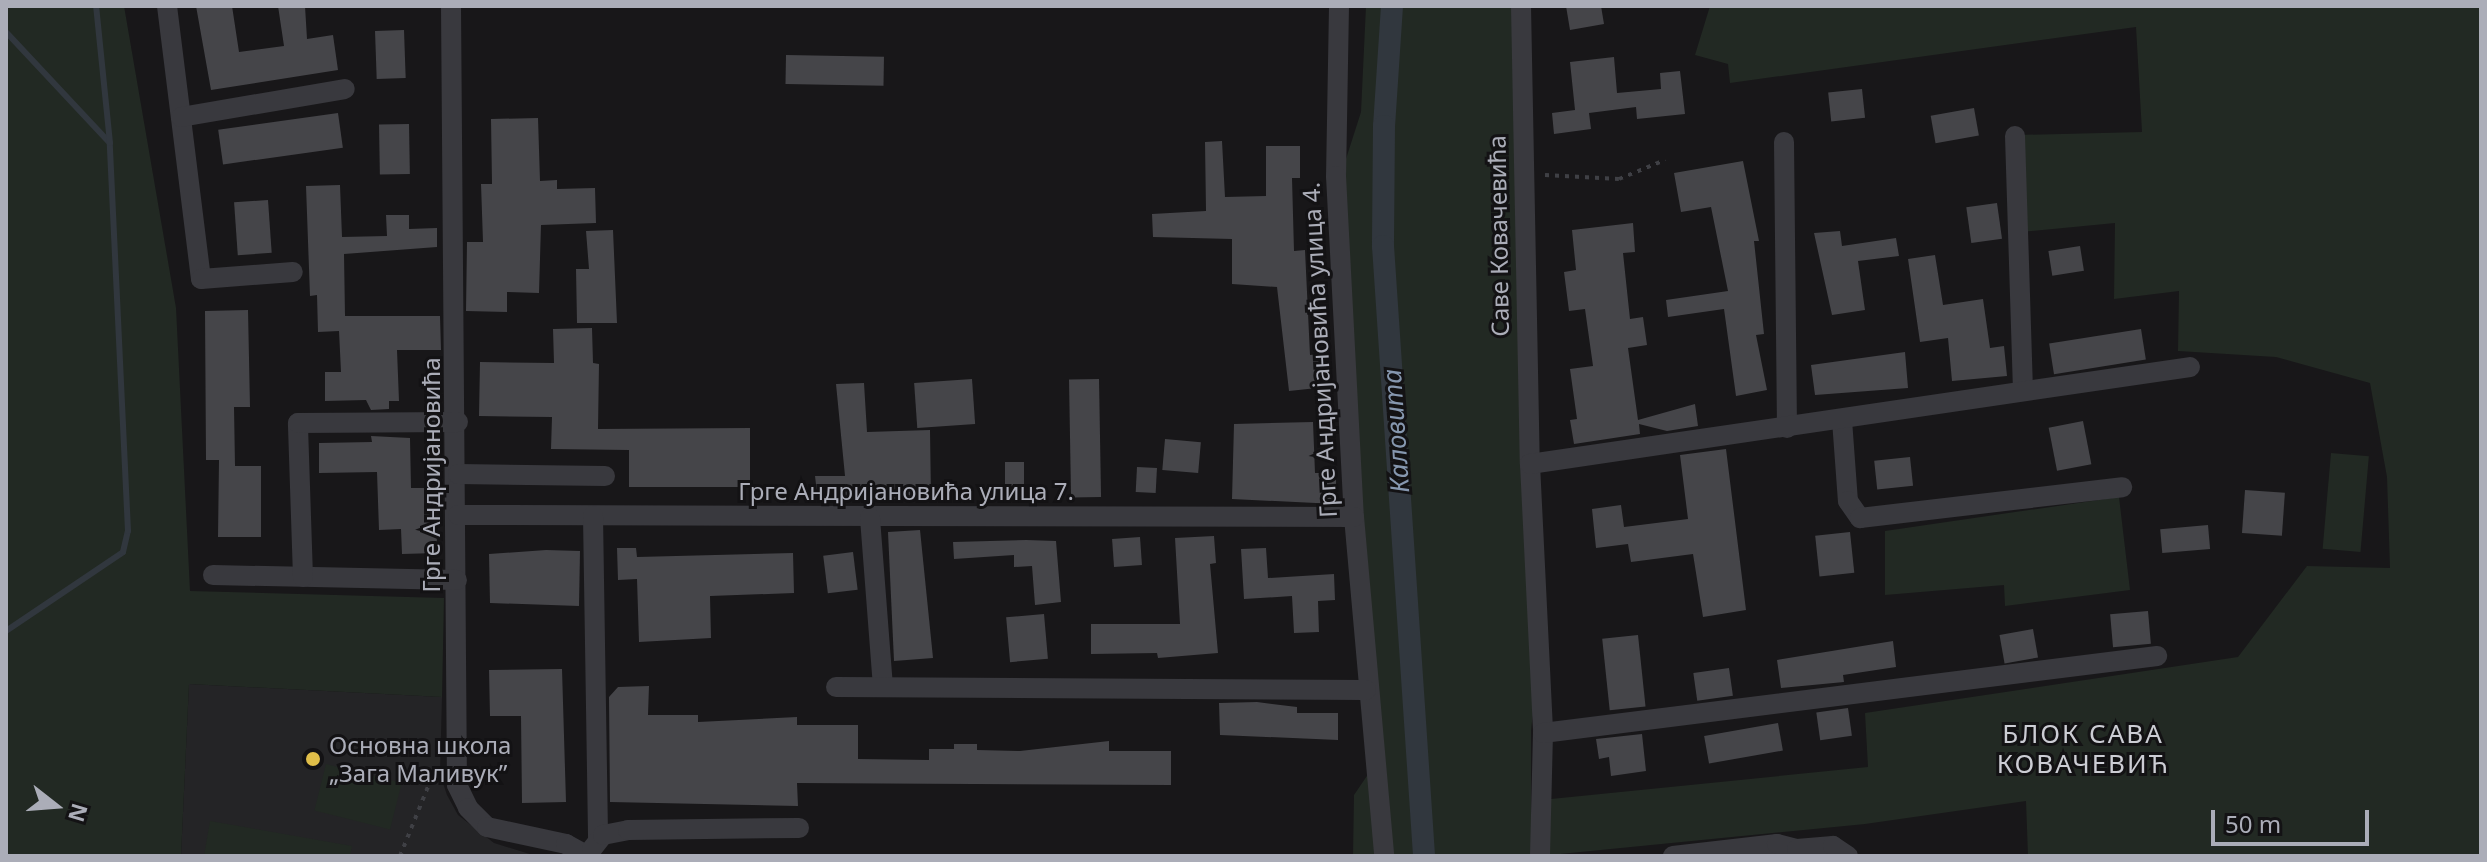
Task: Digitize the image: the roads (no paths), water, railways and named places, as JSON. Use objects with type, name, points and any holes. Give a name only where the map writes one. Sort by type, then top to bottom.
[{"type":"street","points":[[167,6],[201,279],[293,272]]},
{"type":"street","name":"Грге Андријановића","points":[[451,6],[458,422],[454,766],[462,797],[487,827],[592,850]]},
{"type":"street","name":"Грге Андријановића улица 4.","points":[[1339,6],[1336,176],[1354,517],[1366,690],[1384,856]]},
{"type":"street","name":"Саве Ковачевића","points":[[1521,6],[1530,464],[1543,733],[1540,856]]},
{"type":"street","points":[[181,117],[345,89]]},
{"type":"street","points":[[2015,136],[2023,388]]},
{"type":"street","points":[[1784,142],[1787,428]]},
{"type":"street","points":[[1530,464],[1842,420],[2023,388],[2190,367]]},
{"type":"street","points":[[1842,420],[1848,501],[1860,518],[2122,487]]},
{"type":"street","points":[[303,577],[298,423],[458,422]]},
{"type":"street","points":[[458,474],[605,476]]},
{"type":"street","name":"Грге Андријановића улица 7.","points":[[458,515],[1354,517]]},
{"type":"street","points":[[592,850],[593,516]]},
{"type":"street","points":[[870,518],[883,687]]},
{"type":"street","points":[[213,575],[457,580]]},
{"type":"street","points":[[1543,733],[2157,656]]},
{"type":"street","points":[[836,687],[1366,690]]},
{"type":"street","points":[[592,850],[628,830],[799,828]]},
{"type":"street","points":[[1673,856],[1777,844],[1797,849],[1833,846],[1848,856]]},
{"type":"waterway","points":[[6,631],[123,552],[128,531],[110,143],[96,6]]},
{"type":"waterway","name":"Каловита","points":[[1392,6],[1384,126],[1383,246],[1424,856]]},
{"type":"waterway","points":[[6,32],[110,143]]},
{"type":"place","name":"Основна школа „Зага Маливук”","points":[[313,759]]},
{"type":"district","name":"БЛОК САВА КОВАЧЕВИЋ","points":[[2083,749]]}]
